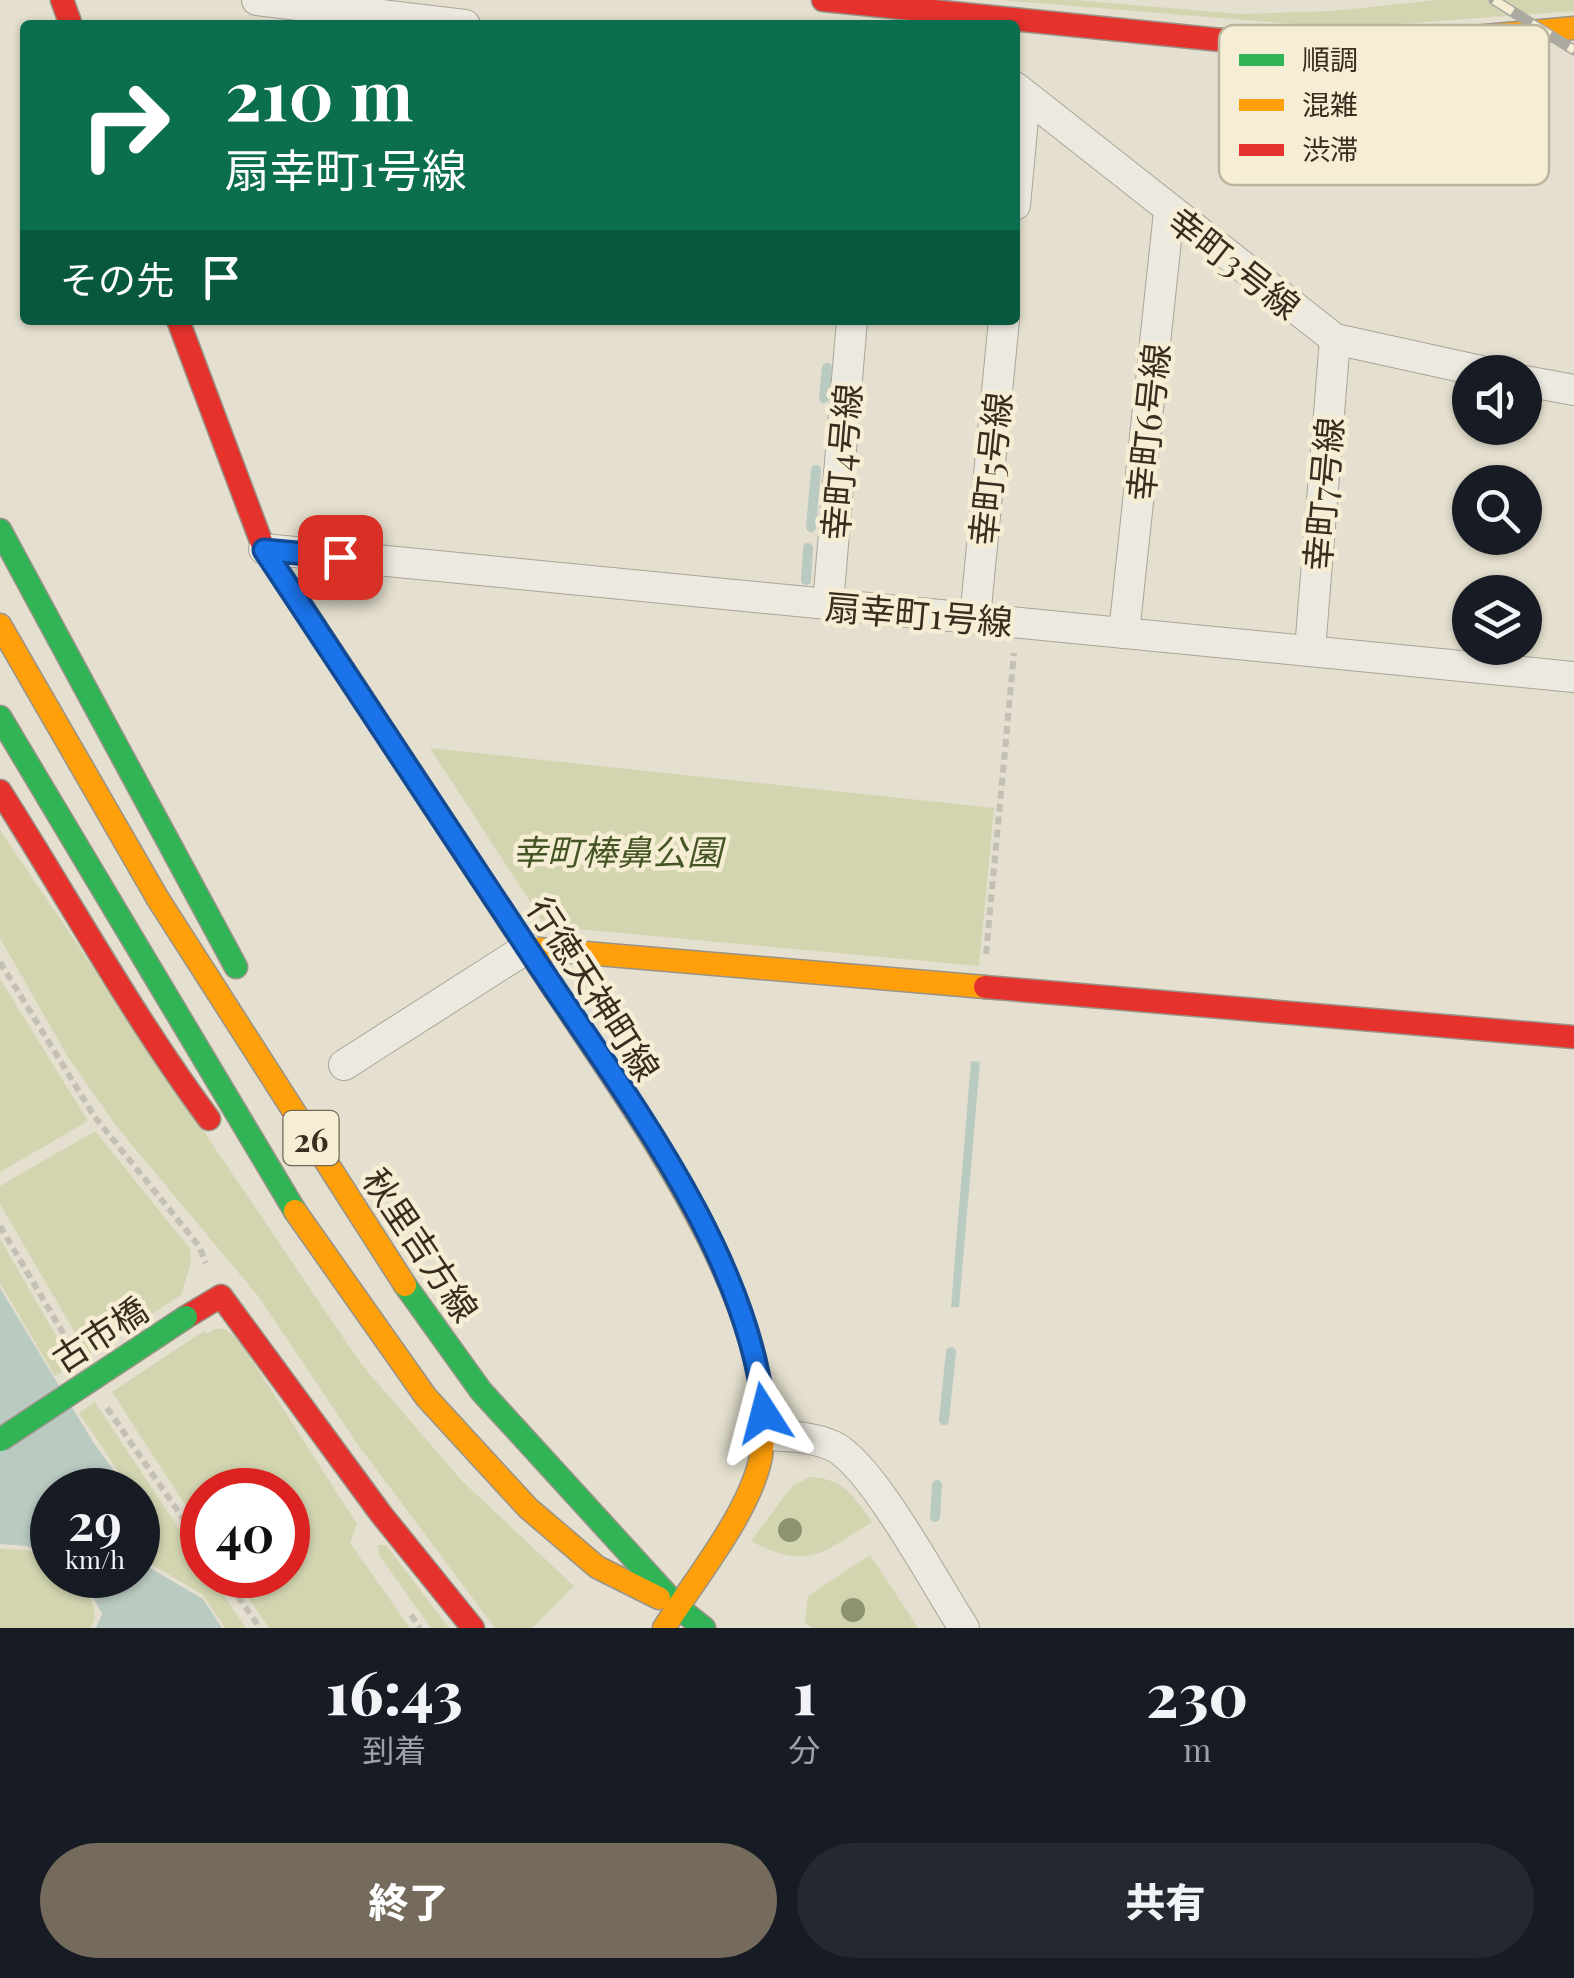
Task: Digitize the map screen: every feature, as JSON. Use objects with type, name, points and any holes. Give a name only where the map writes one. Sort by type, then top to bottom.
[{"type":"main road","points":[[823,0],[879,10],[987,20]]},
{"type":"main road","points":[[1020,23],[1219,42]]},
{"type":"main road","points":[[1549,30],[1574,28]]},
{"type":"main road","name":"行徳天神町線","points":[[180,325],[264,550],[655,1143],[715,1253],[755,1360],[764,1435],[746,1496],[680,1609],[664,1628]]},
{"type":"main road","points":[[0,530],[248,990]]},
{"type":"main road","name":"秋里吉方線","points":[[0,625],[158,899],[407,1289],[481,1391],[680,1609],[704,1628]]},
{"type":"main road","name":"秋里吉方線","points":[[0,717],[312,1239],[426,1397],[528,1508],[597,1567],[680,1609]]},
{"type":"main road","points":[[0,790],[184,1090],[312,1239]]},
{"type":"main road","points":[[527,948],[1574,1037]]},
{"type":"main road","points":[[277,1041],[407,1289]]},
{"type":"main road","points":[[221,1296],[381,1514],[474,1628]]},
{"type":"main road","name":"古市橋","points":[[0,1440],[221,1296]]},
{"type":"street","points":[[256,0],[423,20]]},
{"type":"street","name":"幸町3号線","points":[[1020,92],[1335,339],[1452,365]]},
{"type":"street","name":"幸町6号線","points":[[1124,633],[1169,212]]},
{"type":"street","name":"幸町4号線","points":[[828,604],[852,325]]},
{"type":"street","name":"幸町5号線","points":[[975,618],[1004,325]]},
{"type":"street","name":"幸町7号線","points":[[1310,650],[1335,339]]},
{"type":"street","points":[[1542,383],[1574,390]]},
{"type":"street","name":"扇幸町1号線","points":[[264,550],[1574,677]]},
{"type":"street","points":[[344,1065],[527,948]]},
{"type":"street","points":[[764,1435],[818,1441],[844,1452],[870,1483],[964,1628]]},
{"type":"path","points":[[983,988],[1017,622]]},
{"type":"path","points":[[0,962],[94,1116],[198,1246],[221,1296]]},
{"type":"path","points":[[239,1598],[260,1628]]},
{"type":"green space","points":[[1000,0],[1073,0],[1240,14],[1333,11],[1438,0],[1574,0],[1574,11],[1385,25],[1307,25]]},
{"type":"green space","name":"幸町棒鼻公園","points":[[430,748],[994,808],[979,966],[546,926]]},
{"type":"green space","points":[[0,830],[361,1364],[462,1481],[574,1586],[532,1628],[495,1628],[356,1442],[258,1296],[117,1127],[68,1057],[0,938]]},
{"type":"green space","points":[[0,979],[88,1121],[0,1172]]},
{"type":"green space","points":[[95,1131],[190,1249],[191,1262],[181,1295],[88,1355],[0,1204],[0,1186]]},
{"type":"green space","points":[[0,1239],[73,1365],[55,1376],[0,1283]]},
{"type":"green space","points":[[225,1329],[239,1340],[357,1524],[350,1543],[410,1628],[269,1628],[248,1598],[310,1598],[310,1468],[180,1468],[180,1497],[112,1392],[204,1331],[207,1334]]},
{"type":"green space","points":[[95,1402],[139,1468],[116,1468],[79,1413]]},
{"type":"green space","points":[[810,1477],[839,1485],[872,1522],[814,1554],[787,1555],[751,1541],[792,1486]]},
{"type":"green space","points":[[160,1500],[180,1531],[180,1581],[160,1569]]},
{"type":"green space","points":[[378,1545],[386,1545],[449,1628],[431,1628],[379,1555]]},
{"type":"green space","points":[[0,1549],[30,1551],[30,1598],[90,1598],[94,1609],[90,1628],[0,1628]]},
{"type":"green space","points":[[870,1555],[918,1628],[812,1628],[805,1622],[808,1596]]},
{"type":"green space","points":[[205,1598],[226,1598],[246,1628],[225,1628]]},
{"type":"shaded area","points":[[971,1061],[980,1062],[959,1307],[951,1307]]},
{"type":"shaded area","points":[[0,1288],[112,1468],[30,1468],[30,1547],[0,1544]]},
{"type":"shaded area","points":[[160,1574],[180,1586],[180,1598],[203,1599],[222,1628],[96,1628],[102,1614],[94,1598],[160,1598]]},
{"type":"waterway","points":[[824,398],[827,368]]},
{"type":"waterway","points":[[811,527],[816,470]]},
{"type":"waterway","points":[[806,580],[808,548]]},
{"type":"waterway","points":[[944,1420],[951,1352]]},
{"type":"waterway","points":[[935,1517],[937,1485]]},
{"type":"railway","points":[[1494,0],[1534,25]]},
{"type":"railway","points":[[1549,34],[1574,50]]},
{"type":"traffic: fast","points":[[0,530],[236,967]]},
{"type":"traffic: fast","points":[[0,717],[295,1211]]},
{"type":"traffic: fast","points":[[405,1285],[481,1391],[680,1609],[704,1628]]},
{"type":"traffic: fast","points":[[0,1440],[186,1317]]},
{"type":"traffic: slow","points":[[1549,30],[1574,28]]},
{"type":"traffic: slow","points":[[0,625],[158,899],[405,1285]]},
{"type":"traffic: slow","points":[[527,948],[985,987]]},
{"type":"traffic: slow","points":[[554,989],[622,1090],[695,1212],[726,1276],[750,1339],[762,1400],[761,1456],[746,1499],[664,1628]]},
{"type":"traffic: slow","points":[[295,1211],[426,1397],[528,1508],[597,1567],[659,1598]]},
{"type":"traffic: jam","points":[[62,0],[69,20]]},
{"type":"traffic: jam","points":[[823,0],[1219,40]]},
{"type":"traffic: jam","points":[[180,325],[264,549],[554,989]]},
{"type":"traffic: jam","points":[[0,791],[127,999],[209,1119]]},
{"type":"traffic: jam","points":[[985,987],[1574,1037]]},
{"type":"traffic: jam","points":[[186,1317],[221,1296],[381,1514],[473,1628]]},
{"type":"route","points":[[340,557],[264,550],[655,1143],[730,1288],[755,1360],[764,1413]]}]
